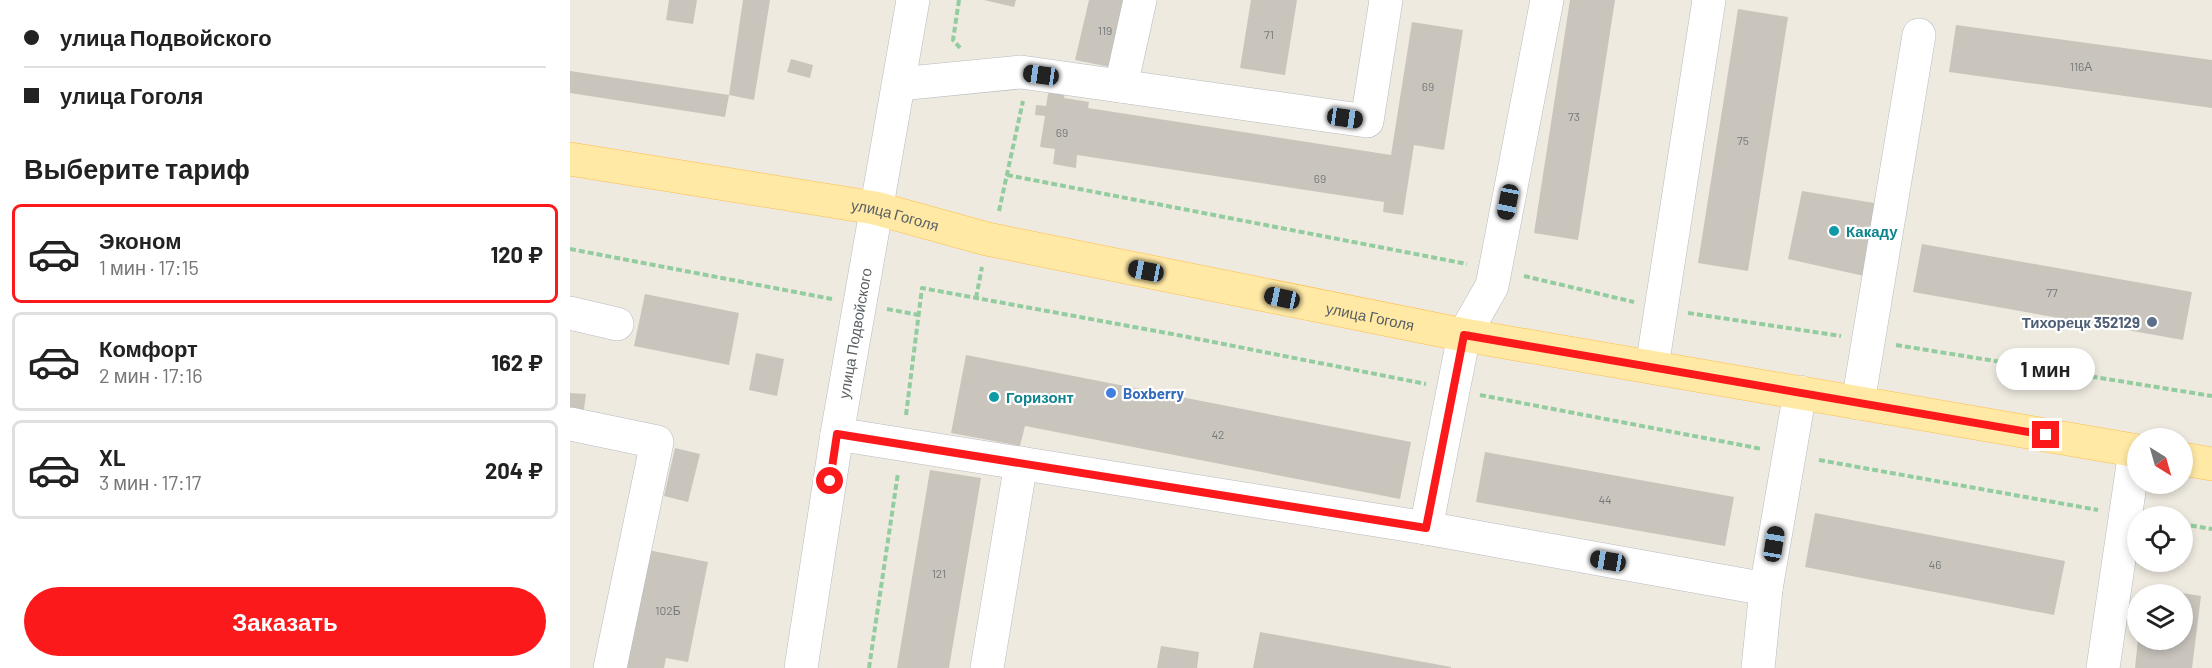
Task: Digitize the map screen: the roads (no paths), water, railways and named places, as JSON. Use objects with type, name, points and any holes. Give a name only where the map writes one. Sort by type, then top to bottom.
[{"type":"main road","name":"улица Гоголя","points":[[570,159],[875,208],[987,239],[1464,335],[2127,449]]},
{"type":"main road","points":[[2193,461],[2212,464]]},
{"type":"street","name":"улица Подвойского","points":[[801,668],[837,434],[913,0]]},
{"type":"street","points":[[1121,86],[1140,0]]},
{"type":"street","points":[[899,84],[1021,72],[1367,121],[1386,0]]},
{"type":"street","points":[[1426,528],[1464,335],[1492,286],[1496,269],[1547,0]]},
{"type":"street","points":[[1652,367],[1710,0]]},
{"type":"street","points":[[1858,403],[1919,35]]},
{"type":"street","points":[[570,313],[617,324]]},
{"type":"street","points":[[1758,668],[1766,589],[1800,392]]},
{"type":"street","points":[[570,424],[657,442],[610,668]]},
{"type":"street","points":[[837,434],[1426,528],[1766,589]]},
{"type":"street","points":[[987,668],[1021,463]]},
{"type":"street","points":[[2103,668],[2129,494]]},
{"type":"place","name":"Какаду","points":[[1834,231]]},
{"type":"place","name":"Тихорецк 352129","points":[[2152,322]]},
{"type":"place","name":"Boxberry","points":[[1111,393]]},
{"type":"place","name":"Горизонт","points":[[994,397]]}]
